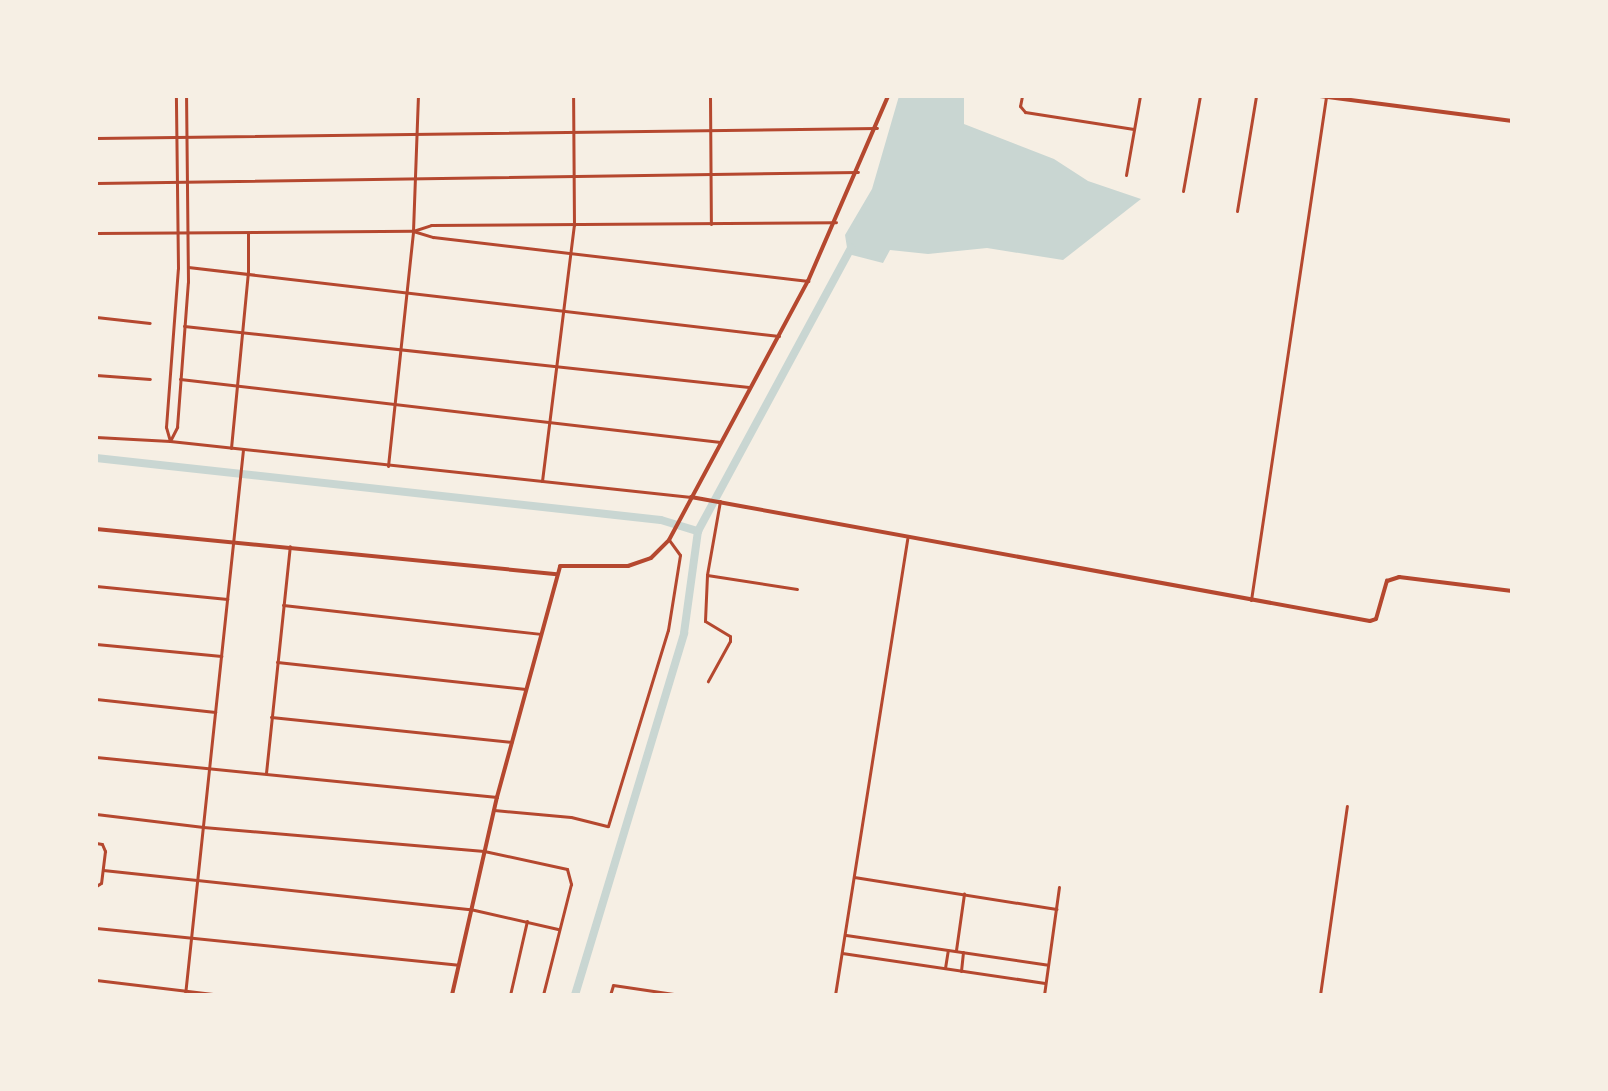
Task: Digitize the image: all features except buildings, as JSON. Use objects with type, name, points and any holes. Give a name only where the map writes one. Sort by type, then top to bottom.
[{"type":"street","points":[[170,441],[166,427],[178,233],[176,96]]},
{"type":"street","points":[[170,441],[177,427],[188,282],[186,96]]},
{"type":"street","points":[[388,466],[413,231],[418,96]]},
{"type":"street","points":[[542,481],[574,225],[573,96]]},
{"type":"street","points":[[710,96],[711,225]]},
{"type":"street","points":[[452,995],[497,797],[560,566],[628,566],[642,562],[669,540],[808,281],[858,172],[888,96]]},
{"type":"street","points":[[1022,96],[1020,106],[1025,112],[1134,129]]},
{"type":"street","points":[[1126,175],[1140,96]]},
{"type":"street","points":[[1183,191],[1200,96]]},
{"type":"street","points":[[1237,211],[1256,96]]},
{"type":"street","points":[[1320,96],[1512,121]]},
{"type":"street","points":[[1251,600],[1326,96]]},
{"type":"street","points":[[96,138],[877,128]]},
{"type":"street","points":[[96,183],[858,172]]},
{"type":"street","points":[[413,231],[431,225],[836,222]]},
{"type":"street","points":[[231,448],[248,273],[248,231]]},
{"type":"street","points":[[96,233],[413,231],[433,237],[808,281]]},
{"type":"street","points":[[188,267],[779,336]]},
{"type":"street","points":[[177,281],[188,282]]},
{"type":"street","points":[[96,317],[150,323]]},
{"type":"street","points":[[174,317],[185,317]]},
{"type":"street","points":[[184,326],[749,387]]},
{"type":"street","points":[[170,371],[181,372]]},
{"type":"street","points":[[96,375],[150,379]]},
{"type":"street","points":[[180,379],[720,442]]},
{"type":"street","points":[[96,437],[170,441],[707,499],[907,539],[1372,621],[1387,581],[1399,577],[1512,591]]},
{"type":"street","points":[[185,994],[243,450]]},
{"type":"street","points":[[708,681],[730,641],[730,636],[705,621],[707,575],[719,501]]},
{"type":"street","points":[[96,529],[557,574]]},
{"type":"street","points":[[835,995],[907,539]]},
{"type":"street","points":[[494,810],[571,817],[608,826],[671,617],[680,555],[669,540]]},
{"type":"street","points":[[265,773],[290,546]]},
{"type":"street","points":[[707,575],[797,589]]},
{"type":"street","points":[[96,586],[227,599]]},
{"type":"street","points":[[283,605],[540,634]]},
{"type":"street","points":[[96,644],[221,656]]},
{"type":"street","points":[[277,662],[526,689]]},
{"type":"street","points":[[96,699],[215,712]]},
{"type":"street","points":[[271,717],[512,742]]},
{"type":"street","points":[[96,757],[497,797]]},
{"type":"street","points":[[1320,995],[1347,806]]},
{"type":"street","points":[[96,814],[203,827],[484,851],[567,869],[571,884],[543,995]]},
{"type":"street","points":[[96,843],[104,846],[101,883],[96,886]]},
{"type":"street","points":[[103,870],[470,909],[558,929]]},
{"type":"street","points":[[853,877],[1056,909]]},
{"type":"street","points":[[1044,995],[1059,887]]},
{"type":"street","points":[[956,951],[964,894]]},
{"type":"street","points":[[510,995],[527,921]]},
{"type":"street","points":[[96,928],[458,965]]},
{"type":"street","points":[[844,935],[1048,965]]},
{"type":"street","points":[[945,968],[948,950]]},
{"type":"street","points":[[961,971],[963,952]]},
{"type":"street","points":[[842,953],[1045,983]]},
{"type":"street","points":[[96,980],[185,994],[221,995]]},
{"type":"street","points":[[610,995],[613,985],[680,995]]},
{"type":"street","points":[[718,995],[734,995]]},
{"type":"shaded area","points":[[899,96],[964,96],[964,124],[1054,159],[1088,181],[1141,199],[1063,260],[987,248],[928,254],[890,250],[883,263],[848,254],[845,235],[872,189]]},
{"type":"waterway","points":[[575,995],[684,633],[698,531],[851,248]]},
{"type":"waterway","points":[[96,458],[661,520],[698,531]]}]
